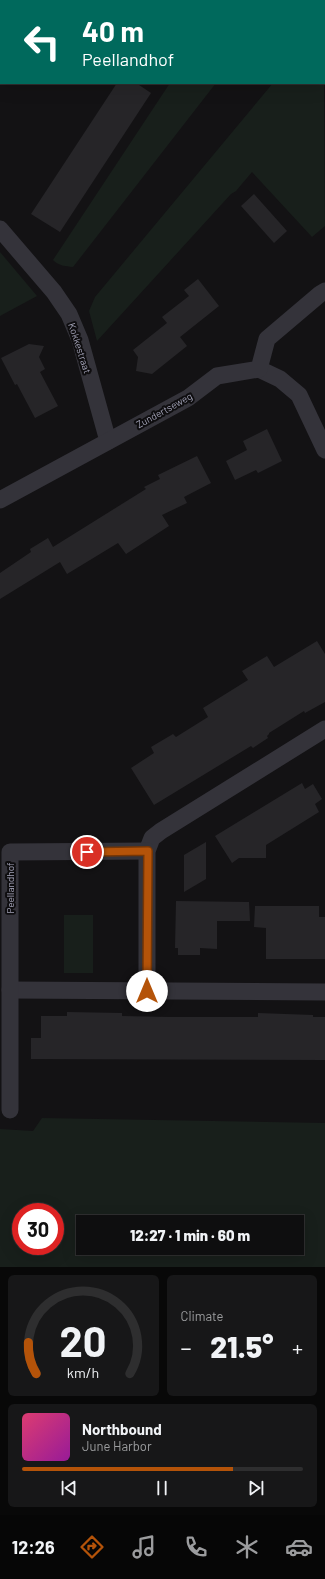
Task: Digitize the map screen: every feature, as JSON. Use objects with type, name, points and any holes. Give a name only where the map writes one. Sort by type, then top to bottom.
[{"type":"street","name":"Kokkestraat","points":[[0,229],[54,292],[69,314],[80,340],[108,441]]},
{"type":"street","points":[[325,291],[267,339],[259,369],[280,379],[299,396],[325,450]]},
{"type":"street","name":"Zundertseweg","points":[[0,500],[188,398],[217,376],[259,369]]},
{"type":"street","points":[[147,991],[148,851],[152,838],[324,731]]},
{"type":"street","name":"Peellandhof","points":[[10,1110],[10,852],[148,851]]},
{"type":"street","points":[[10,990],[325,992]]},
{"type":"shaded area","points":[[169,84],[215,84],[73,267],[62,265],[53,260]]},
{"type":"shaded area","points":[[272,84],[324,84],[325,226],[312,237],[252,172],[97,341],[89,311],[95,297]]},
{"type":"shaded area","points":[[0,252],[37,296],[0,316]]},
{"type":"shaded area","points":[[64,915],[93,915],[93,973],[64,973]]},
{"type":"shaded area","points":[[42,1118],[325,1123],[325,1267],[0,1267],[0,1129],[33,1131]]},
{"type":"building","points":[[116,84],[138,84],[151,93],[60,232],[31,214]]},
{"type":"building","points":[[254,194],[287,231],[274,243],[241,206]]},
{"type":"building","points":[[198,279],[219,306],[180,337],[187,346],[152,374],[136,371],[138,357],[133,350],[167,323],[162,317],[189,296],[184,290]]},
{"type":"building","points":[[29,344],[44,346],[39,357],[45,369],[40,372],[58,406],[35,418],[1,358]]},
{"type":"building","points":[[267,429],[282,461],[258,473],[256,470],[235,480],[226,461],[247,450],[243,441]]},
{"type":"building","points":[[197,456],[211,483],[184,497],[187,503],[162,515],[169,526],[126,554],[118,543],[67,574],[60,562],[0,599],[0,573],[31,552],[30,549],[48,538],[53,547],[146,489],[144,487],[160,479],[158,475]]},
{"type":"building","points":[[317,641],[325,654],[325,702],[305,713],[304,711],[269,733],[267,736],[268,738],[253,748],[251,746],[154,805],[131,768],[154,753],[151,747],[173,734],[176,737],[208,717],[203,708],[248,680],[242,671],[267,656],[274,667]]},
{"type":"building","points":[[302,783],[305,789],[313,784],[322,799],[315,804],[319,812],[266,845],[266,858],[239,858],[232,863],[215,836]]},
{"type":"building","points":[[206,842],[206,879],[184,892],[184,855]]},
{"type":"building","points":[[176,901],[249,902],[250,921],[217,921],[217,949],[200,948],[200,955],[178,955],[178,948],[175,948]]},
{"type":"building","points":[[255,906],[319,906],[319,917],[325,917],[325,959],[266,959],[266,928],[254,927]]},
{"type":"building","points":[[67,1012],[122,1013],[122,1016],[169,1017],[258,1017],[258,1013],[313,1015],[313,1017],[325,1017],[325,1060],[31,1059],[31,1038],[41,1038],[41,1016],[67,1016]]},
{"type":"route","points":[[87,852],[148,851],[147,991]]}]
